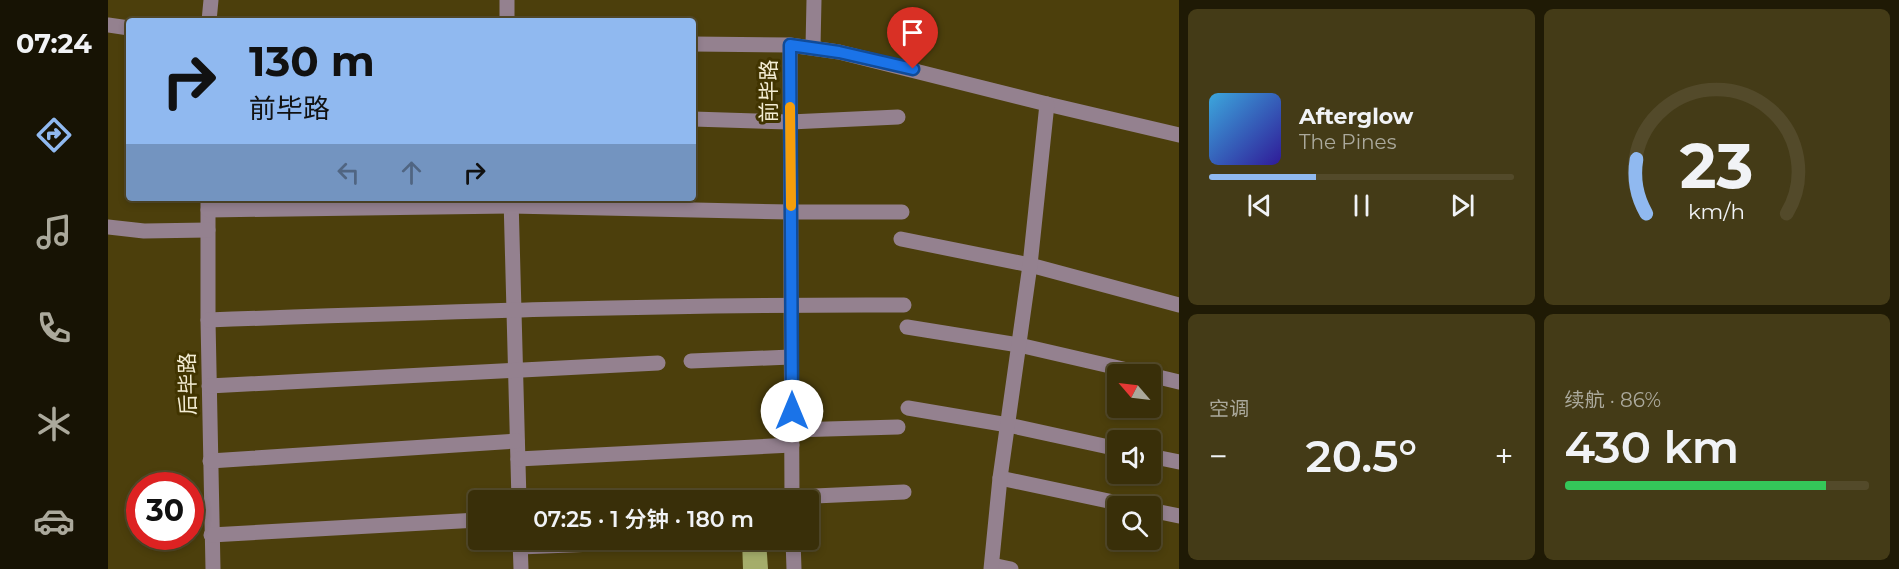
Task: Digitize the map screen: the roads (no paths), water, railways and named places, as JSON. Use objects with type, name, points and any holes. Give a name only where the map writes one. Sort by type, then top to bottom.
[{"type":"street","points":[[209,18],[211,0]]},
{"type":"street","points":[[507,0],[507,18]]},
{"type":"street","points":[[813,47],[814,0]]},
{"type":"street","points":[[108,25],[126,28]]},
{"type":"street","points":[[696,44],[790,45]]},
{"type":"street","name":"前毕路","points":[[792,490],[790,45],[813,47],[868,58],[1179,135]]},
{"type":"street","points":[[1011,569],[992,567],[1000,478],[1030,265],[1047,104]]},
{"type":"street","points":[[696,118],[790,122],[898,117]]},
{"type":"street","points":[[511,202],[519,490]]},
{"type":"street","points":[[208,204],[511,202],[791,212],[902,212]]},
{"type":"street","name":"后毕路","points":[[208,204],[213,569]]},
{"type":"street","points":[[108,227],[144,231],[208,230]]},
{"type":"street","points":[[901,239],[1030,265],[1179,306]]},
{"type":"street","points":[[208,320],[514,310],[904,305]]},
{"type":"street","points":[[907,327],[1019,345],[1107,365]]},
{"type":"street","points":[[691,361],[791,357]]},
{"type":"street","points":[[209,386],[658,363]]},
{"type":"street","points":[[1161,378],[1179,382]]},
{"type":"street","points":[[908,408],[1008,425],[1107,447]]},
{"type":"street","points":[[518,459],[898,428]]},
{"type":"street","points":[[210,461],[518,441]]},
{"type":"street","points":[[1161,458],[1179,462]]},
{"type":"street","points":[[1000,478],[1107,501]]},
{"type":"street","points":[[819,497],[904,492]]},
{"type":"street","points":[[1161,512],[1179,516]]},
{"type":"street","points":[[211,535],[468,521]]},
{"type":"street","points":[[520,550],[521,569]]},
{"type":"street","points":[[793,550],[794,569]]}]
